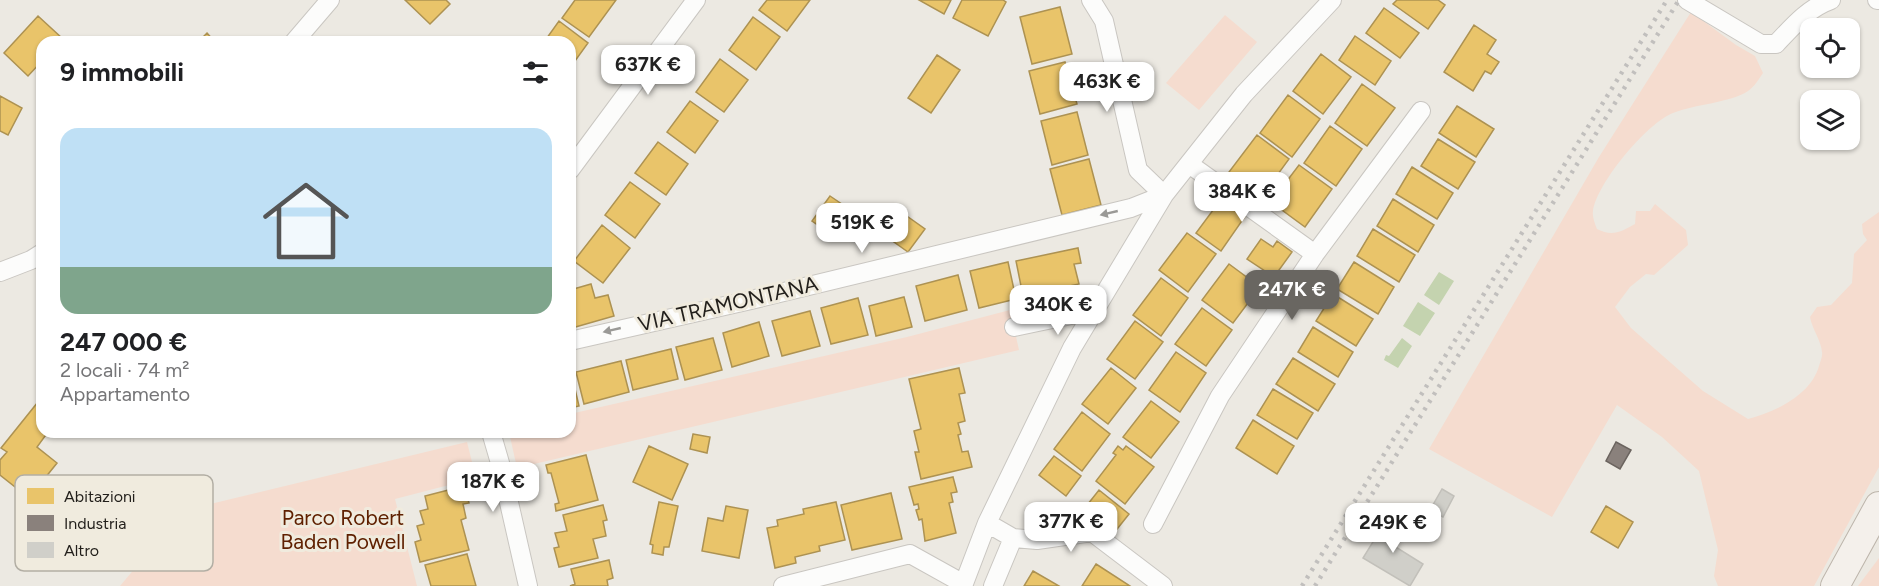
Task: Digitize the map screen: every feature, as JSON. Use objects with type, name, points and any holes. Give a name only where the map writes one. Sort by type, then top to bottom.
[{"type":"main road","points":[[1834,586],[1879,506]]},
{"type":"street","points":[[303,36],[330,0]]},
{"type":"street","points":[[576,162],[696,0]]},
{"type":"street","points":[[1091,0],[1104,21],[1138,170],[1164,195]]},
{"type":"street","points":[[783,586],[910,554],[963,585],[987,523],[1072,348],[1164,195],[1244,94],[1332,0]]},
{"type":"street","points":[[1687,0],[1761,44],[1776,44],[1793,25],[1815,7],[1831,0]]},
{"type":"street","points":[[1153,524],[1221,396],[1315,254],[1421,111]]},
{"type":"street","points":[[1188,164],[1315,254]]},
{"type":"street","name":"VIA TRAMONTANA","points":[[576,340],[751,300],[1131,208],[1164,195]]},
{"type":"street","points":[[0,272],[36,257]]},
{"type":"street","points":[[1014,327],[1095,310]]},
{"type":"street","points":[[493,438],[528,586]]},
{"type":"street","points":[[987,523],[1013,538],[1037,540],[1092,532],[1163,586]]},
{"type":"street","points":[[993,586],[1013,538]]},
{"type":"green space","points":[[1691,12],[1755,56],[1763,73],[1748,91],[1741,95],[1682,110],[1662,119],[1637,141],[1613,170],[1604,185],[1593,211],[1597,229],[1612,233],[1625,229],[1635,224],[1636,211],[1650,211],[1655,204],[1686,230],[1688,245],[1654,275],[1646,274],[1630,287],[1615,307],[1631,328],[1703,391],[1748,419],[1780,407],[1800,394],[1815,376],[1822,354],[1810,317],[1817,307],[1831,305],[1852,283],[1854,254],[1867,240],[1863,234],[1862,224],[1879,212],[1879,467],[1814,586],[1718,586],[1714,576],[1718,550],[1699,471],[1662,437],[1617,405],[1552,517],[1429,449],[1599,157]]},
{"type":"green space","points":[[1225,15],[1257,42],[1199,110],[1166,83]]},
{"type":"green space","points":[[1010,310],[1019,350],[517,468],[510,438],[576,438],[576,413],[907,337]]},
{"type":"green space","name":"Parco Robert Baden Powell","points":[[467,442],[476,478],[395,499],[417,586],[120,586],[133,571],[213,571],[213,503]]},
{"type":"green space","points":[[1879,558],[1879,586],[1858,586]]},
{"type":"shaded area","points":[[1439,272],[1454,281],[1439,305],[1424,295]]},
{"type":"shaded area","points":[[1418,302],[1435,313],[1420,336],[1403,326]]},
{"type":"shaded area","points":[[1402,338],[1412,346],[1398,368],[1384,360]]},
{"type":"building: Abitazioni","points":[[405,0],[446,0],[450,4],[430,24]]},
{"type":"building: Abitazioni","points":[[575,0],[616,0],[589,37],[562,18]]},
{"type":"building: Abitazioni","points":[[767,0],[810,0],[787,31],[759,10]]},
{"type":"building: Abitazioni","points":[[919,0],[951,0],[944,14]]},
{"type":"building: Abitazioni","points":[[962,0],[1003,0],[1006,2],[988,36],[953,18]]},
{"type":"building: Abitazioni","points":[[1397,0],[1438,0],[1445,5],[1428,29],[1393,4]]},
{"type":"building: Abitazioni","points":[[1060,7],[1072,54],[1032,64],[1020,17]]},
{"type":"building: Abitazioni","points":[[1384,8],[1419,33],[1400,58],[1366,33]]},
{"type":"building: Abitazioni","points":[[38,16],[60,36],[36,36],[36,67],[28,76],[4,53]]},
{"type":"building: Abitazioni","points":[[753,17],[780,37],[756,70],[729,50]]},
{"type":"building: Abitazioni","points":[[559,21],[588,43],[576,60],[576,36],[548,36]]},
{"type":"building: Abitazioni","points":[[1474,25],[1496,40],[1487,54],[1499,62],[1491,74],[1485,71],[1473,91],[1444,72]]},
{"type":"building: Abitazioni","points":[[1355,36],[1391,61],[1375,85],[1339,60]]},
{"type":"building: Abitazioni","points":[[1321,54],[1351,77],[1323,114],[1293,91]]},
{"type":"building: Abitazioni","points":[[937,55],[960,70],[931,113],[908,98]]},
{"type":"building: Abitazioni","points":[[720,59],[748,80],[724,112],[696,92]]},
{"type":"building: Abitazioni","points":[[1065,62],[1077,104],[1040,114],[1029,71]]},
{"type":"building: Abitazioni","points":[[1362,84],[1395,108],[1367,146],[1335,123]]},
{"type":"building: Abitazioni","points":[[1288,95],[1320,119],[1292,157],[1260,133]]},
{"type":"building: Abitazioni","points":[[0,96],[22,108],[8,135],[0,131]]},
{"type":"building: Abitazioni","points":[[690,101],[718,121],[695,153],[667,132]]},
{"type":"building: Abitazioni","points":[[1457,106],[1494,129],[1476,157],[1439,133]]},
{"type":"building: Abitazioni","points":[[1077,112],[1088,155],[1052,165],[1041,121]]},
{"type":"building: Abitazioni","points":[[1330,126],[1362,149],[1336,186],[1304,163]]},
{"type":"building: Abitazioni","points":[[1257,135],[1289,159],[1262,196],[1229,172]]},
{"type":"building: Abitazioni","points":[[1438,139],[1475,162],[1458,189],[1421,166]]},
{"type":"building: Abitazioni","points":[[658,142],[688,164],[666,195],[635,173]]},
{"type":"building: Abitazioni","points":[[1089,159],[1101,205],[1062,215],[1050,169]]},
{"type":"building: Abitazioni","points":[[1299,165],[1332,189],[1305,227],[1271,202]]},
{"type":"building: Abitazioni","points":[[1412,167],[1453,193],[1437,219],[1396,194]]},
{"type":"building: Abitazioni","points":[[630,182],[660,204],[635,238],[605,215]]},
{"type":"building: Abitazioni","points":[[830,196],[858,215],[841,241],[812,221]]},
{"type":"building: Abitazioni","points":[[1222,198],[1246,215],[1221,251],[1196,233]]},
{"type":"building: Abitazioni","points":[[1393,199],[1434,225],[1418,252],[1377,226]]},
{"type":"building: Abitazioni","points":[[904,214],[925,229],[908,252],[887,237]]},
{"type":"building: Abitazioni","points":[[602,225],[630,248],[603,283],[576,263],[576,258]]},
{"type":"building: Abitazioni","points":[[1373,229],[1415,255],[1399,282],[1357,256]]},
{"type":"building: Abitazioni","points":[[1187,233],[1216,254],[1188,292],[1159,270]]},
{"type":"building: Abitazioni","points":[[1261,239],[1273,247],[1277,241],[1292,252],[1274,277],[1247,259]]},
{"type":"building: Abitazioni","points":[[1078,248],[1081,263],[1074,264],[1079,284],[1023,296],[1016,261]]},
{"type":"building: Abitazioni","points":[[1008,262],[1016,299],[979,308],[970,271]]},
{"type":"building: Abitazioni","points":[[1354,262],[1394,287],[1378,314],[1337,289]]},
{"type":"building: Abitazioni","points":[[1229,264],[1260,287],[1233,323],[1202,300]]},
{"type":"building: Abitazioni","points":[[958,275],[967,310],[925,321],[916,286]]},
{"type":"building: Abitazioni","points":[[1161,278],[1188,298],[1161,336],[1133,315]]},
{"type":"building: Abitazioni","points":[[591,284],[595,298],[608,295],[614,316],[576,327],[576,288]]},
{"type":"building: Abitazioni","points":[[1333,294],[1373,319],[1356,346],[1316,321]]},
{"type":"building: Abitazioni","points":[[904,297],[912,327],[876,336],[869,306]]},
{"type":"building: Abitazioni","points":[[858,298],[868,335],[831,344],[821,308]]},
{"type":"building: Abitazioni","points":[[1202,308],[1232,330],[1206,366],[1175,344]]},
{"type":"building: Abitazioni","points":[[810,311],[820,346],[782,356],[772,321]]},
{"type":"building: Abitazioni","points":[[1135,321],[1163,342],[1135,379],[1107,359]]},
{"type":"building: Abitazioni","points":[[759,322],[769,356],[732,367],[723,333]]},
{"type":"building: Abitazioni","points":[[1313,327],[1353,352],[1338,377],[1298,352]]},
{"type":"building: Abitazioni","points":[[713,338],[722,370],[685,380],[676,347]]},
{"type":"building: Abitazioni","points":[[671,349],[678,379],[633,390],[626,360]]},
{"type":"building: Abitazioni","points":[[1176,352],[1206,373],[1180,412],[1149,390]]},
{"type":"building: Abitazioni","points":[[1293,358],[1335,384],[1318,411],[1276,384]]},
{"type":"building: Abitazioni","points":[[621,361],[629,392],[584,404],[576,372]]},
{"type":"building: Abitazioni","points":[[959,368],[965,393],[959,394],[965,421],[958,423],[961,434],[958,435],[962,452],[968,451],[972,467],[921,479],[915,452],[919,452],[914,431],[921,429],[909,379]]},
{"type":"building: Abitazioni","points":[[1111,368],[1136,388],[1108,424],[1082,404]]},
{"type":"building: Abitazioni","points":[[1273,389],[1313,413],[1297,439],[1257,415]]},
{"type":"building: Abitazioni","points":[[1151,401],[1179,422],[1151,458],[1123,437]]},
{"type":"building: Abitazioni","points":[[36,404],[36,438],[44,438],[37,447],[57,463],[47,475],[15,475],[15,487],[0,475],[0,460],[7,452],[1,448]]},
{"type":"building: Abitazioni","points":[[1082,412],[1110,434],[1082,471],[1054,449]]},
{"type":"building: Abitazioni","points":[[1253,420],[1294,446],[1277,474],[1236,448]]},
{"type":"building: Abitazioni","points":[[693,434],[710,437],[707,453],[690,449]]},
{"type":"building: Abitazioni","points":[[649,446],[688,464],[672,500],[633,482]]},
{"type":"building: Abitazioni","points":[[1118,446],[1123,450],[1126,446],[1154,467],[1125,504],[1096,481],[1116,455],[1113,453]]},
{"type":"building: Abitazioni","points":[[586,455],[598,500],[556,511],[555,504],[559,503],[551,473],[548,473],[546,465]]},
{"type":"building: Abitazioni","points":[[1054,456],[1081,476],[1066,496],[1039,475]]},
{"type":"building: Abitazioni","points":[[953,477],[957,492],[951,493],[953,502],[949,503],[956,533],[925,541],[922,519],[919,520],[916,510],[919,509],[918,504],[914,505],[909,487]]},
{"type":"building: Abitazioni","points":[[464,486],[469,503],[463,504],[466,518],[461,520],[469,550],[420,562],[415,542],[421,540],[417,526],[424,524],[420,511],[428,509],[425,496]]},
{"type":"building: Abitazioni","points":[[1099,490],[1129,514],[1114,533],[1084,509]]},
{"type":"building: Abitazioni","points":[[891,493],[902,539],[852,550],[841,505]]},
{"type":"building: Abitazioni","points":[[659,502],[678,506],[669,547],[664,547],[663,555],[652,553],[653,545],[650,544]]},
{"type":"building: Abitazioni","points":[[836,502],[845,540],[819,546],[820,551],[795,557],[796,563],[775,568],[767,528],[778,526],[777,520],[804,514],[803,509]]},
{"type":"building: Abitazioni","points":[[603,505],[607,520],[603,521],[606,536],[593,539],[598,558],[559,567],[554,548],[559,547],[555,533],[567,531],[563,515]]},
{"type":"building: Abitazioni","points":[[726,506],[748,510],[739,558],[702,551],[708,518],[723,521]]},
{"type":"building: Abitazioni","points":[[1606,506],[1633,522],[1618,548],[1591,532]]},
{"type":"building: Abitazioni","points":[[467,554],[476,586],[431,586],[425,565]]},
{"type":"building: Abitazioni","points":[[609,560],[613,578],[607,580],[608,586],[570,586],[575,584],[571,569]]},
{"type":"building: Abitazioni","points":[[1096,564],[1130,586],[1082,586]]},
{"type":"building: Abitazioni","points":[[1033,571],[1059,586],[1024,586]]},
{"type":"building: Industria","points":[[1616,442],[1631,450],[1620,469],[1606,461]]},
{"type":"building: Altro","points":[[1442,489],[1454,496],[1443,517],[1430,510]]},
{"type":"building: Altro","points":[[1389,516],[1406,527],[1394,546],[1423,564],[1410,586],[1363,558]]},
{"type":"railway","points":[[1302,586],[1667,0]]},
{"type":"railway","points":[[1315,586],[1679,0]]}]
